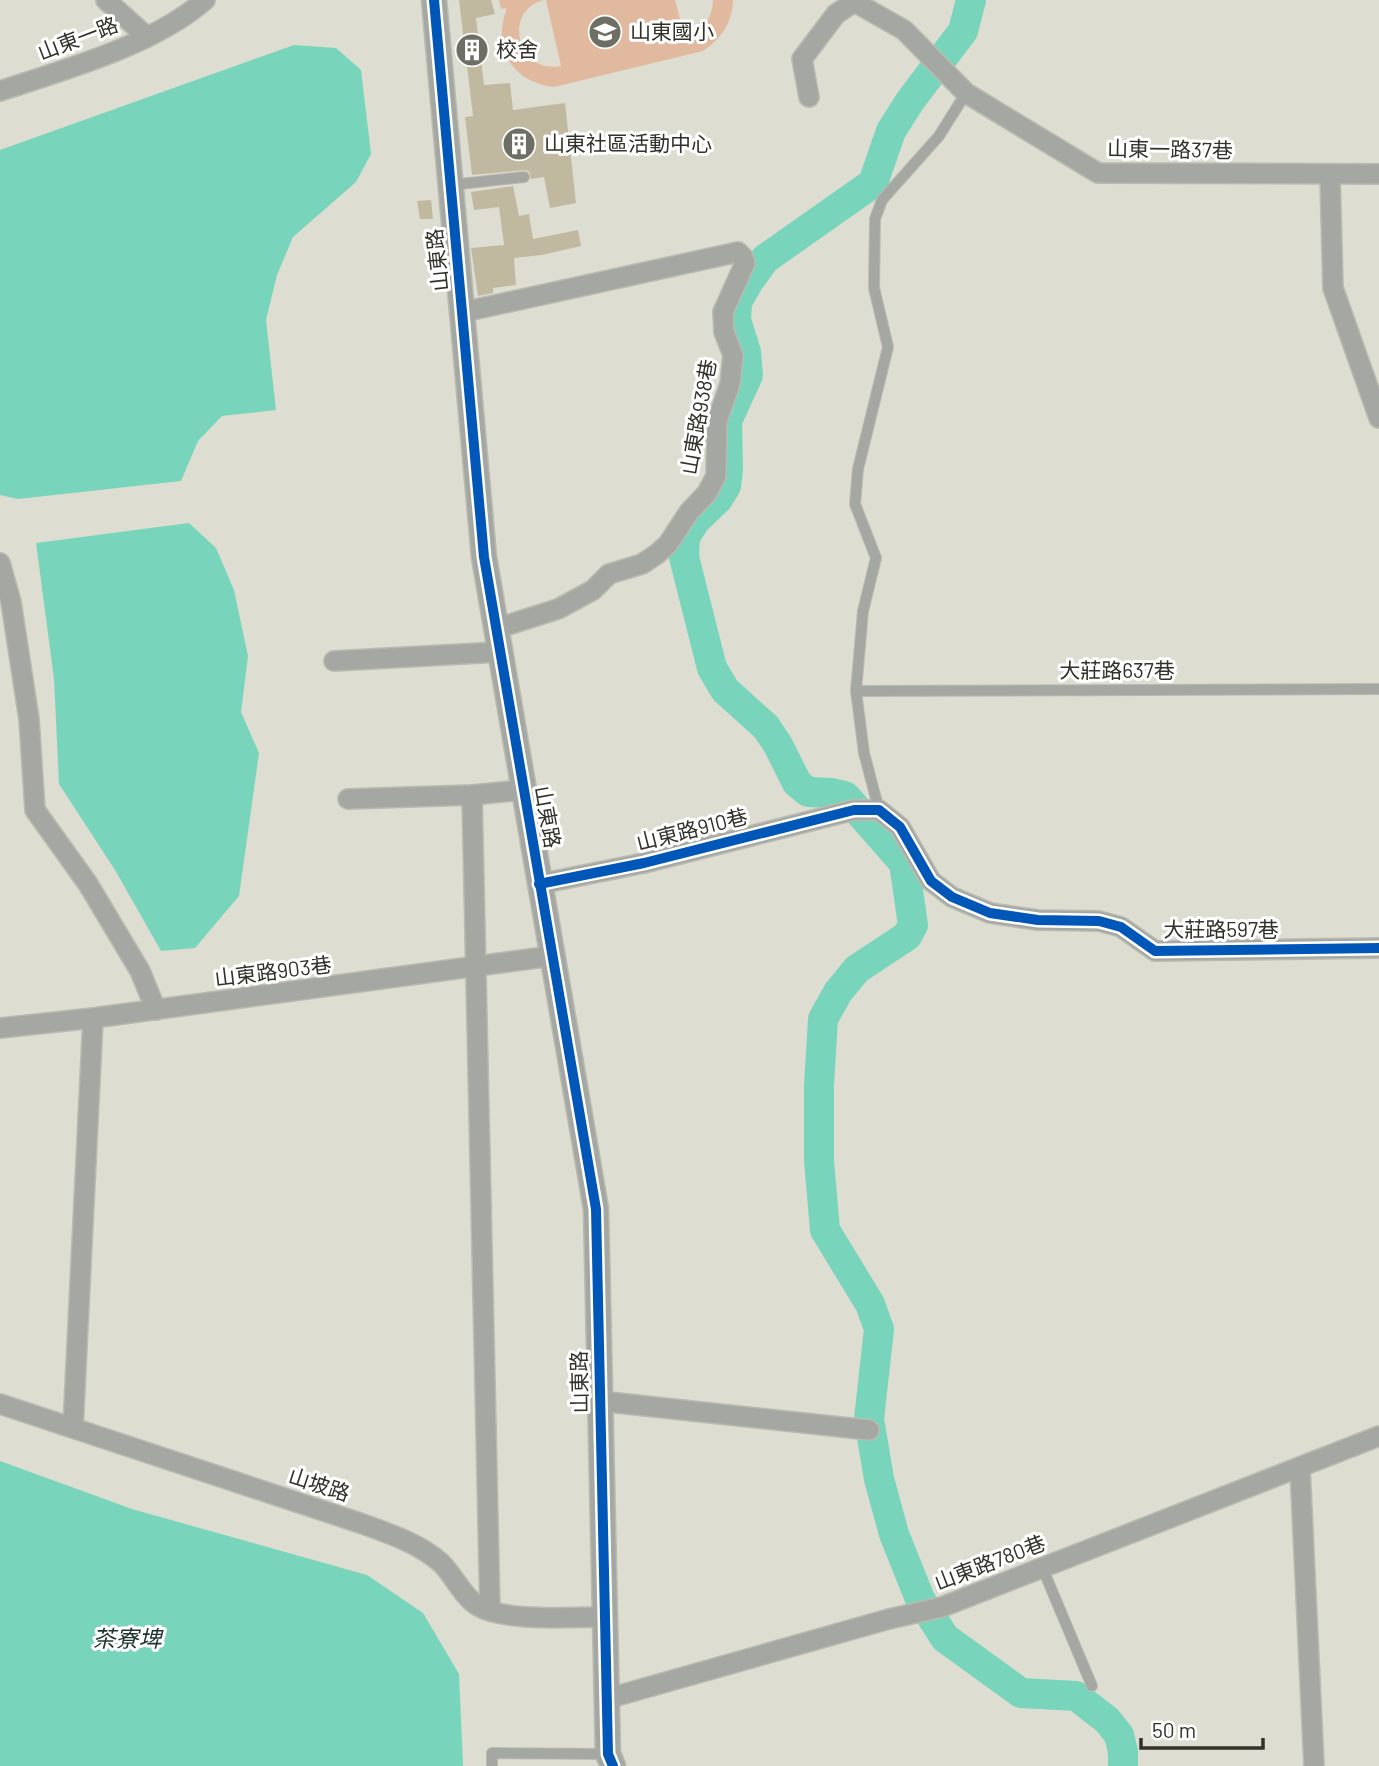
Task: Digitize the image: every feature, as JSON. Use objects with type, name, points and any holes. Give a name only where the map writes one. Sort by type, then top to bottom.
[{"type":"street","points":[[106,0],[147,37]]},
{"type":"street","name":"山東一路","points":[[0,91],[74,67],[147,37],[187,15],[205,0]]},
{"type":"street","name":"山東路","points":[[434,0],[484,557],[596,1209],[608,1762]]},
{"type":"street","points":[[808,97],[802,59],[836,14],[853,1]]},
{"type":"street","name":"山東一路37巷","points":[[853,1],[904,30],[966,93],[1098,173],[1379,174]]},
{"type":"street","points":[[1331,175],[1334,288],[1379,418]]},
{"type":"street","name":"山東路938巷","points":[[463,312],[738,252],[743,257],[744,263],[723,312],[723,332],[733,355],[730,384],[717,421],[716,476],[707,493],[689,512],[668,544],[657,554],[642,564],[610,574],[593,590],[497,641]]},
{"type":"street","points":[[0,563],[10,602],[29,719],[35,810],[94,895],[140,971],[156,1010]]},
{"type":"street","points":[[334,661],[497,641]]},
{"type":"street","points":[[348,799],[472,795],[523,790]]},
{"type":"street","points":[[472,795],[490,1611]]},
{"type":"street","name":"山東路910巷","points":[[539,884],[644,863],[866,810]]},
{"type":"street","name":"大莊路597巷","points":[[866,810],[900,827],[931,881],[952,897],[990,913],[1038,920],[1099,921],[1121,927],[1155,951],[1379,947]]},
{"type":"street","name":"山東路903巷","points":[[0,1028],[156,1010],[552,956]]},
{"type":"street","points":[[73,1428],[93,1018]]},
{"type":"street","points":[[599,1401],[869,1430]]},
{"type":"street","name":"山坡路","points":[[0,1404],[410,1542],[440,1562],[477,1606],[490,1611],[530,1617],[606,1617]]},
{"type":"street","name":"山東路780巷","points":[[606,1699],[877,1622],[942,1607],[1379,1437]]},
{"type":"street","points":[[1300,1468],[1314,1766]]},
{"type":"lane","points":[[866,810],[864,753],[856,691],[863,611],[876,558],[856,504],[858,469],[888,347],[874,288],[875,219],[882,200],[939,136],[966,93]]},
{"type":"lane","points":[[450,185],[524,177]]},
{"type":"lane","name":"大莊路637巷","points":[[856,691],[1379,689]]},
{"type":"lane","points":[[1042,1567],[1092,1686]]},
{"type":"lane","points":[[492,1766],[492,1753],[608,1762]]},
{"type":"shaded area","points":[[499,0],[544,0],[531,6],[523,16],[519,28],[520,40],[525,52],[534,61],[546,66],[561,66],[546,0],[675,0],[685,38],[705,24],[711,13],[713,0],[733,0],[731,16],[725,29],[716,41],[703,51],[554,87],[526,78],[509,60],[502,36],[507,8],[501,9]]},
{"type":"water","points":[[294,45],[336,48],[361,70],[371,154],[356,182],[293,237],[277,275],[266,320],[276,410],[222,416],[198,441],[181,481],[18,499],[0,495],[0,150]]},
{"type":"water","points":[[189,523],[216,548],[234,590],[248,656],[241,712],[259,753],[239,896],[195,948],[161,951],[115,870],[59,784],[54,679],[36,543]]},
{"type":"water","name":"茶寮埤","points":[[0,1461],[132,1509],[367,1575],[423,1613],[459,1674],[463,1766],[0,1766]]},
{"type":"building","name":"山東社區活動中心","points":[[459,0],[491,0],[495,14],[476,18],[484,85],[510,83],[513,110],[565,103],[576,203],[550,208],[544,177],[531,179],[526,170],[472,175],[465,117],[473,116]]},
{"type":"building","points":[[513,186],[519,216],[529,214],[533,239],[578,230],[581,246],[514,258],[516,285],[493,288],[493,293],[478,296],[471,248],[504,245],[499,207],[474,210],[471,192]]},
{"type":"building","points":[[431,200],[433,219],[420,219],[417,201]]},
{"type":"waterway","points":[[971,0],[963,31],[910,101],[891,131],[873,183],[765,259],[737,302],[736,320],[746,352],[748,375],[727,421],[726,486],[718,499],[695,521],[685,537],[684,557],[712,668],[725,690],[766,727],[797,783],[808,792],[845,796],[904,863],[913,925],[907,936],[857,969],[838,992],[823,1019],[819,1085],[819,1161],[825,1230],[870,1304],[879,1329],[869,1419],[879,1479],[894,1534],[920,1599],[945,1638],[1021,1693],[1076,1696],[1107,1720],[1119,1735],[1123,1766]]},
{"type":"cycle path","points":[[434,0],[484,557],[596,1209],[608,1754],[613,1766]]},
{"type":"cycle path","points":[[539,884],[644,863],[854,810],[879,810],[900,827],[931,881],[952,897],[990,913],[1038,920],[1099,921],[1121,927],[1155,951],[1379,948]]},
{"type":"place","name":"山東國小","points":[[605,32]]},
{"type":"place","name":"校舍","points":[[472,50]]},
{"type":"place","name":"山東社區活動中心","points":[[519,144]]}]
